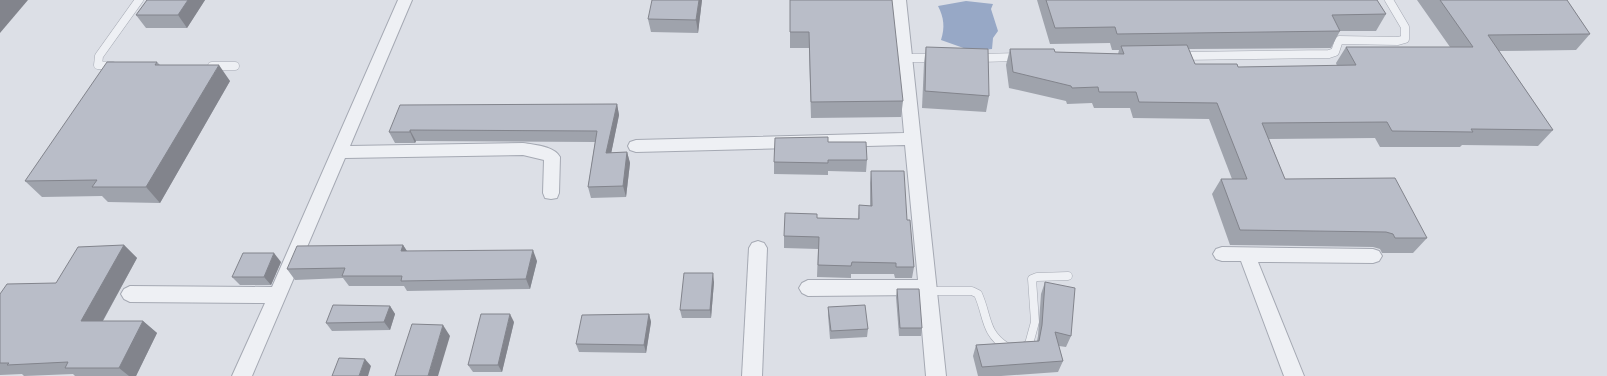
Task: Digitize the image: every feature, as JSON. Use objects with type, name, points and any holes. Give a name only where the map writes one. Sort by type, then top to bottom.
[{"type":"street","points":[[242,376],[314,210],[342,152],[405,0]]},
{"type":"street","points":[[899,0],[911,139],[936,376]]},
{"type":"street","points":[[636,146],[911,139]]},
{"type":"street","points":[[342,152],[523,149],[541,152],[552,157],[551,193]]},
{"type":"street","points":[[752,376],[758,248]]},
{"type":"street","points":[[1222,254],[1372,256]]},
{"type":"street","points":[[1247,255],[1294,376]]},
{"type":"street","points":[[808,288],[927,289]]},
{"type":"street","points":[[130,294],[278,295]]},
{"type":"lane","points":[[119,66],[98,65],[98,60],[139,0]]},
{"type":"lane","points":[[1171,56],[1329,54],[1335,52],[1339,40],[1398,41],[1405,39],[1405,27],[1389,0]]},
{"type":"lane","points":[[974,58],[1023,57]]},
{"type":"lane","points":[[905,58],[944,58]]},
{"type":"lane","points":[[206,66],[235,66]]},
{"type":"lane","points":[[927,289],[978,294],[991,334],[997,342],[1007,348],[1020,349],[1030,344],[1035,322],[1032,279],[1037,277],[1068,276]]},
{"type":"water","points":[[966,1],[993,4],[991,9],[998,31],[993,38],[992,49],[972,51],[941,40],[943,23],[938,6]]},
{"type":"building","points":[[147,0],[188,0],[178,15],[136,15]]},
{"type":"building","points":[[652,0],[699,0],[696,20],[648,19]]},
{"type":"building","points":[[790,0],[892,0],[903,101],[811,102],[809,32],[790,32]]},
{"type":"building","points":[[1046,0],[1377,0],[1386,14],[1332,15],[1340,31],[1117,34],[1115,27],[1055,28]]},
{"type":"building","points":[[1440,0],[1567,0],[1590,34],[1488,35],[1553,130],[1471,129],[1473,132],[1392,131],[1387,122],[1262,123],[1285,179],[1395,178],[1427,238],[1395,238],[1393,234],[1386,232],[1240,230],[1221,179],[1247,179],[1217,103],[1139,102],[1136,92],[1099,92],[1098,87],[1072,88],[1071,86],[1013,72],[1010,49],[1054,49],[1055,52],[1124,54],[1121,46],[1187,45],[1195,64],[1237,64],[1238,67],[1356,65],[1346,47],[1473,47]]},
{"type":"building","points":[[926,47],[988,49],[989,96],[925,91]]},
{"type":"building","points":[[107,62],[157,62],[155,65],[219,65],[146,187],[92,187],[97,180],[25,181]]},
{"type":"building","points":[[617,104],[606,153],[627,152],[623,186],[588,187],[597,131],[410,130],[410,132],[389,132],[400,105]]},
{"type":"building","points":[[828,137],[828,142],[866,142],[867,160],[828,160],[828,163],[774,162],[775,138]]},
{"type":"building","points":[[871,171],[904,171],[907,220],[910,220],[914,267],[896,267],[896,263],[852,262],[851,266],[818,265],[819,237],[784,236],[785,213],[817,214],[817,218],[859,219],[859,205],[872,206]]},
{"type":"building","points":[[124,245],[81,321],[143,321],[119,368],[65,368],[68,362],[7,365],[9,363],[0,363],[0,294],[7,284],[56,283],[78,247]]},
{"type":"building","points":[[403,245],[401,251],[533,250],[526,279],[401,281],[402,276],[342,276],[345,268],[287,269],[297,246]]},
{"type":"building","points":[[243,253],[274,253],[264,277],[232,277]]},
{"type":"building","points":[[684,273],[713,273],[710,310],[680,310]]},
{"type":"building","points":[[1045,282],[1075,288],[1071,336],[1055,332],[1063,361],[982,367],[976,345],[1039,341]]},
{"type":"building","points":[[897,289],[919,289],[922,328],[900,328]]},
{"type":"building","points":[[333,305],[390,306],[384,322],[326,323]]},
{"type":"building","points":[[865,305],[868,329],[831,331],[828,307]]},
{"type":"building","points":[[481,314],[510,314],[498,365],[468,365]]},
{"type":"building","points":[[649,314],[644,345],[576,344],[582,315]]},
{"type":"building","points":[[412,324],[443,325],[428,376],[395,376]]},
{"type":"building","points":[[339,358],[365,359],[359,376],[332,376]]}]
